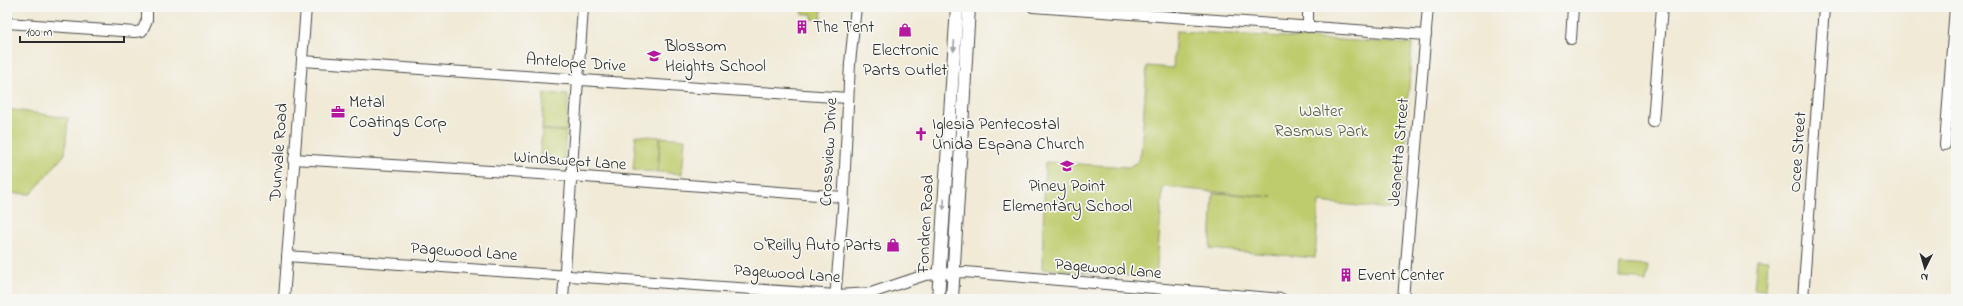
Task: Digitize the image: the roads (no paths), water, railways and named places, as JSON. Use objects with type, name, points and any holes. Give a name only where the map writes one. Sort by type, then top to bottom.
[{"type":"main road","points":[[959,7],[963,12],[966,61]]},
{"type":"main road","name":"Fondren Road","points":[[938,299],[951,96],[959,7]]},
{"type":"main road","name":"Fondren Road","points":[[952,299],[969,7]]},
{"type":"main road","points":[[951,96],[964,98]]},
{"type":"main road","points":[[945,182],[958,184]]},
{"type":"street","points":[[7,23],[135,32],[142,31],[147,20],[147,7]]},
{"type":"street","name":"Dunvale Road","points":[[284,299],[306,7]]},
{"type":"street","points":[[563,299],[583,7]]},
{"type":"street","name":"Crossview Drive","points":[[836,297],[848,98],[856,7]]},
{"type":"street","points":[[1033,7],[1426,35]]},
{"type":"street","points":[[1308,7],[1308,27]]},
{"type":"street","name":"Jeanetta Street","points":[[1403,299],[1428,7]]},
{"type":"street","points":[[1571,39],[1573,7]]},
{"type":"street","points":[[1653,122],[1662,7]]},
{"type":"street","name":"Ocee Street","points":[[1803,299],[1824,7]]},
{"type":"street","points":[[1945,145],[1955,7]]},
{"type":"street","name":"Antelope Drive","points":[[302,60],[848,98]]},
{"type":"street","name":"Windswept Lane","points":[[294,159],[572,176],[843,197]]},
{"type":"street","name":"Pagewood Lane","points":[[287,256],[565,274],[836,297],[871,293],[925,275],[966,272],[988,273],[1162,294],[1282,299]]},
{"type":"place","name":"The Tent","points":[[802,27]]},
{"type":"place","name":"Electronic Parts Outlet","points":[[905,30]]},
{"type":"place","name":"Blossom Heights School","points":[[654,56]]},
{"type":"place","name":"Metal Coatings Corp","points":[[338,112]]},
{"type":"place","name":"Iglesia Pentecostal Unida Espana Church","points":[[921,134]]},
{"type":"place","name":"Piney Point Elementary School","points":[[1067,166]]},
{"type":"place","name":"O'Reilly Auto Parts","points":[[893,245]]},
{"type":"place","name":"Event Center","points":[[1346,275]]},
{"type":"park label","name":"Walter Rasmus Park","points":[[1321,121]]}]
